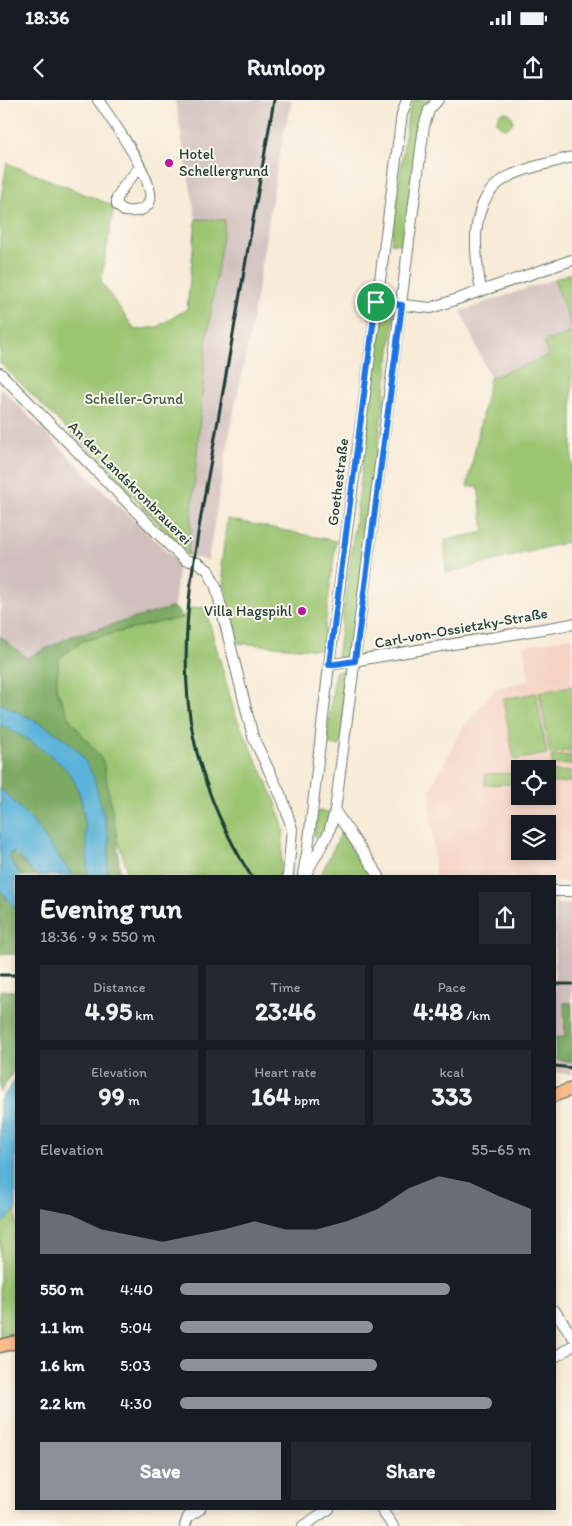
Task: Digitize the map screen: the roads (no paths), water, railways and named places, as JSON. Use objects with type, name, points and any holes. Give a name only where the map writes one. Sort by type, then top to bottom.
[{"type":"main road","points":[[0,1346],[15,1342]]},
{"type":"street","points":[[98,100],[124,136],[140,167]]},
{"type":"street","name":"Goethestraße","points":[[304,875],[376,302],[402,114],[407,100]]},
{"type":"street","name":"Goethestraße","points":[[305,875],[329,832],[335,812],[424,126],[429,110],[438,100]]},
{"type":"street","points":[[481,290],[476,239],[479,219],[487,196],[500,182],[517,174],[572,157]]},
{"type":"street","points":[[376,302],[431,308],[572,260]]},
{"type":"street","name":"An der Landskronbrauerei","points":[[0,373],[172,548],[185,560],[198,563],[208,570],[219,595],[253,737],[283,800],[292,829],[288,875]]},
{"type":"street","name":"Carl-von-Ossietzky-Straße","points":[[355,661],[572,624]]},
{"type":"street","points":[[329,665],[355,661]]},
{"type":"street","points":[[335,812],[379,875]]},
{"type":"street","points":[[556,891],[572,891]]},
{"type":"street","points":[[556,1312],[572,1336]]},
{"type":"street","points":[[556,1355],[572,1346]]},
{"type":"street","points":[[185,1526],[188,1517],[198,1510]]},
{"type":"street","points":[[303,1526],[327,1510]]},
{"type":"street","points":[[382,1510],[393,1526]]},
{"type":"water","points":[[0,703],[45,726],[66,740],[80,753],[93,775],[109,837],[107,875],[88,875],[81,799],[72,777],[49,754],[0,725]]},
{"type":"water","points":[[0,788],[30,818],[72,875],[35,875],[16,853],[10,853],[9,859],[20,875],[15,875],[15,908],[0,890]]},
{"type":"water","points":[[15,1080],[15,1211],[0,1225],[0,1100]]},
{"type":"railway","points":[[250,875],[218,814],[202,770],[191,724],[186,668],[192,571],[274,100]]},
{"type":"railway","points":[[0,975],[15,975]]},
{"type":"railway","points":[[556,984],[572,984]]},
{"type":"railway","points":[[556,1066],[572,1068]]},
{"type":"place","name":"Hotel Schellergrund","points":[[169,163]]},
{"type":"place","name":"Villa Hagspihl","points":[[302,611]]},
{"type":"park label","name":"Scheller-Grund","points":[[134,399]]}]
